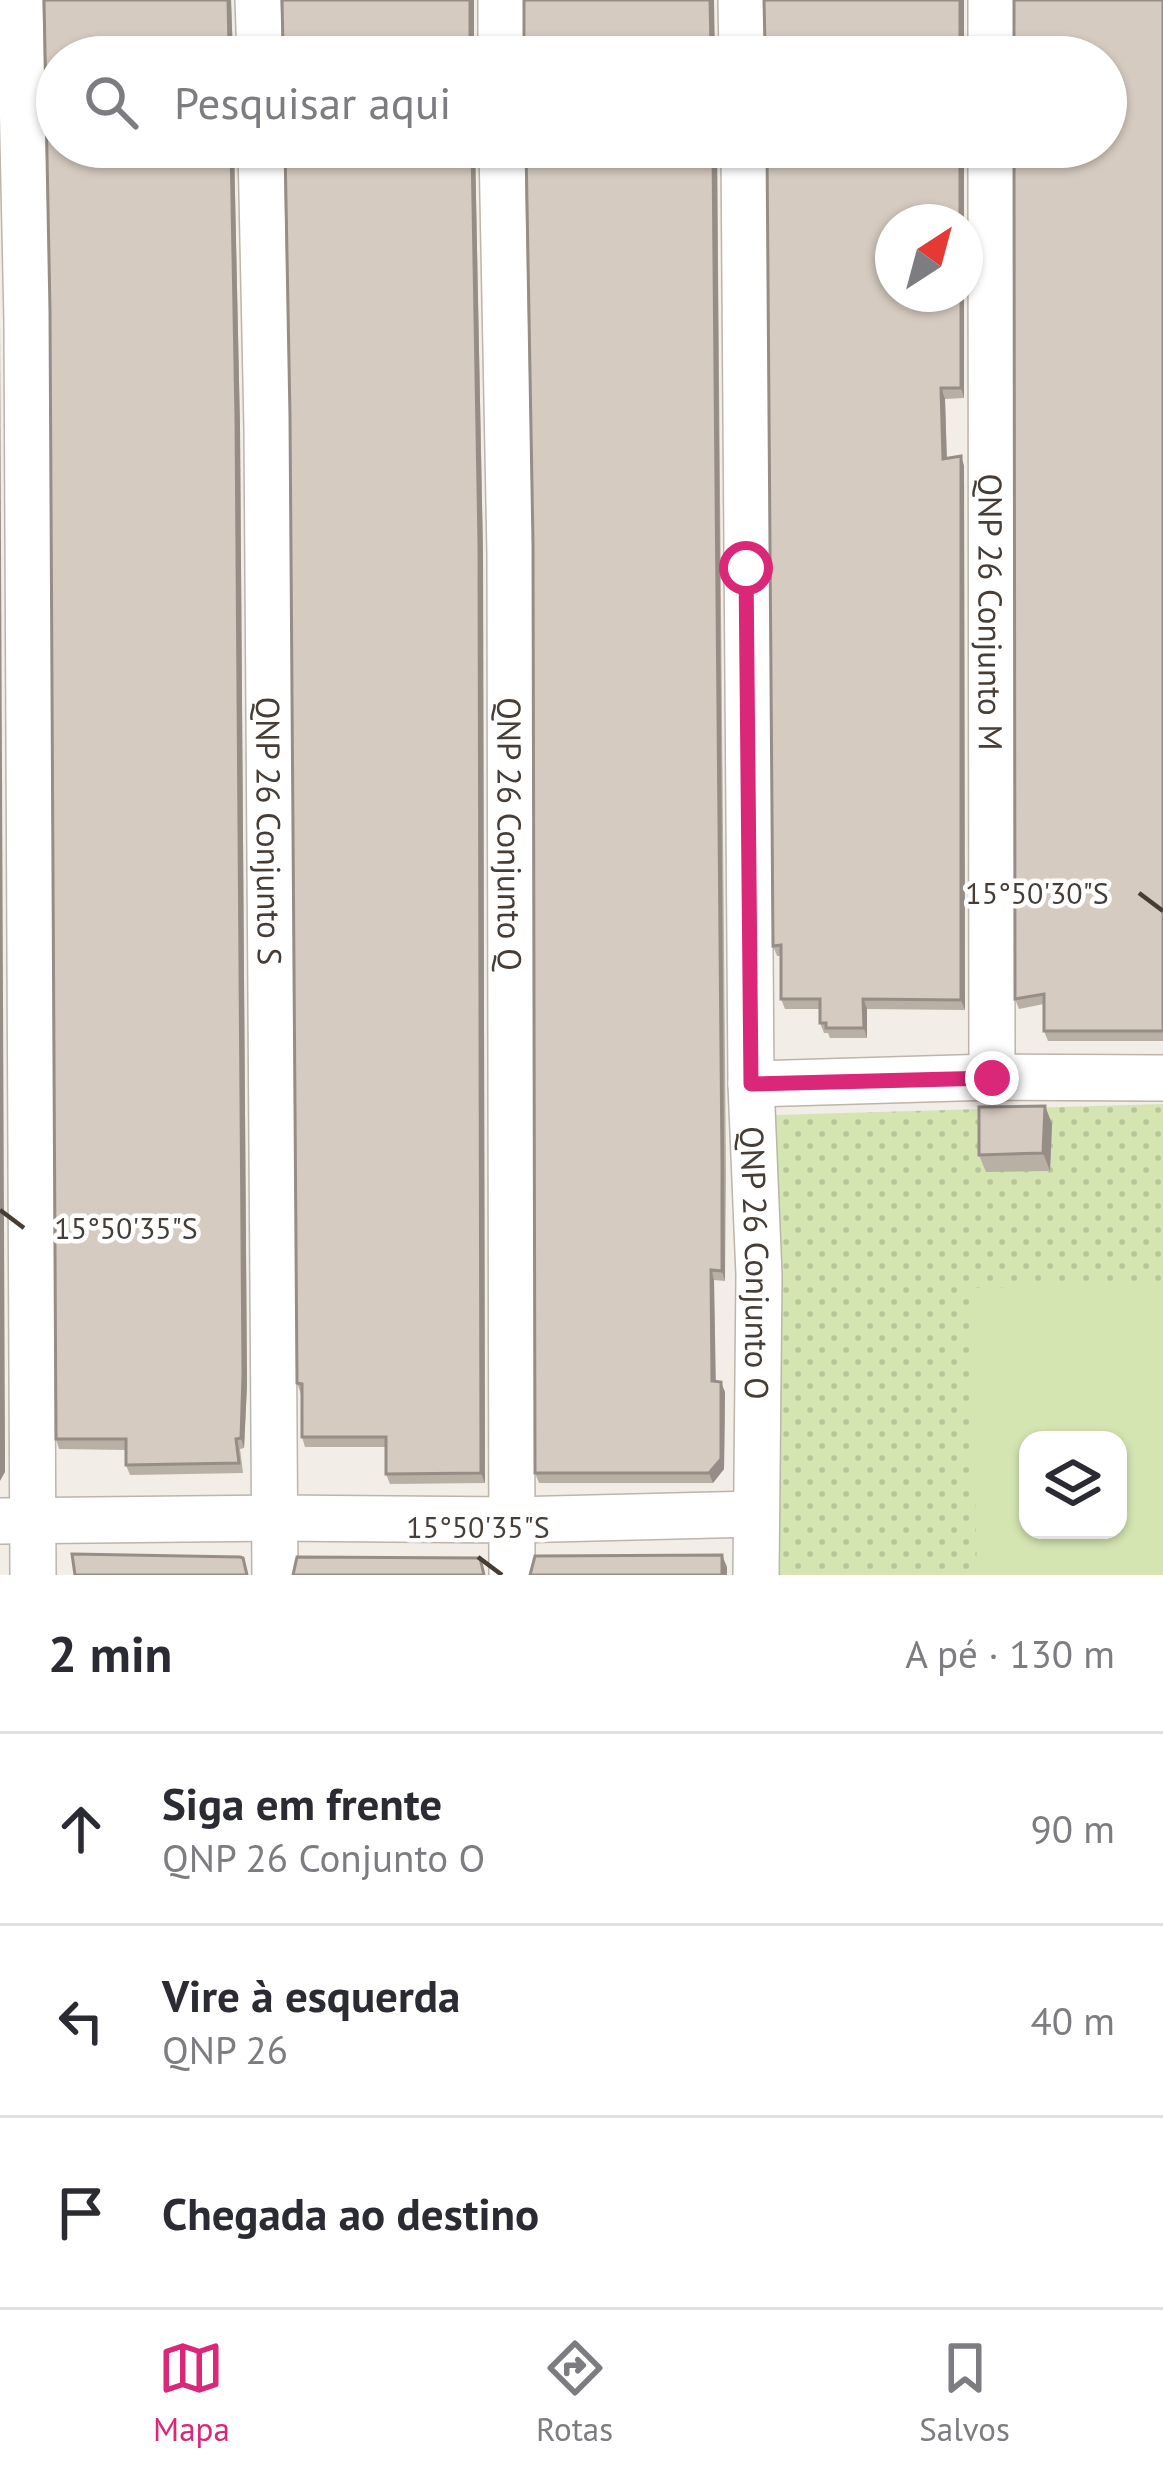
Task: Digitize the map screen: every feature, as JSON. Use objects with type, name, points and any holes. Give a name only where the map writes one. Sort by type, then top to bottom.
[{"type":"street","points":[[20,0],[27,322],[16,1521],[33,1575]]},
{"type":"street","points":[[258,0],[259,36]]},
{"type":"street","points":[[501,0],[501,36]]},
{"type":"street","points":[[741,0],[742,36]]},
{"type":"street","points":[[991,0],[991,36]]},
{"type":"street","name":"QNP 26 Conjunto S","points":[[261,168],[268,474],[275,1575]]},
{"type":"street","name":"QNP 26 Conjunto Q","points":[[502,168],[510,578],[512,1575]]},
{"type":"street","name":"QNP 26 Conjunto O","points":[[744,168],[751,1084],[759,1275],[756,1575]]},
{"type":"street","name":"QNP 26 Conjunto M","points":[[991,168],[992,1078]]},
{"type":"street","points":[[751,1084],[1163,1078]]},
{"type":"street","points":[[16,1521],[512,1520],[755,1514]]},
{"type":"green space","points":[[1163,1104],[1163,1575],[779,1575],[775,1115]]},
{"type":"green space","points":[[1163,1285],[1163,1575],[977,1575],[971,1288]]},
{"type":"building","points":[[44,0],[228,0],[229,36],[45,36]]},
{"type":"building","points":[[282,0],[470,0],[470,36],[283,36]]},
{"type":"building","points":[[524,0],[710,0],[711,36],[524,36]]},
{"type":"building","points":[[764,0],[960,0],[960,36],[765,36]]},
{"type":"building","points":[[1014,0],[1163,0],[1163,1031],[1044,1031],[1044,994],[1015,999],[1014,168],[1127,168],[1127,36],[1014,36]]},
{"type":"building","points":[[47,168],[231,168],[243,1375],[241,1438],[236,1439],[239,1463],[126,1465],[126,1439],[56,1439]]},
{"type":"building","points":[[285,168],[472,168],[479,544],[481,1473],[386,1474],[386,1437],[302,1437],[302,1384],[297,1383]]},
{"type":"building","points":[[526,168],[713,168],[722,1271],[711,1270],[712,1381],[721,1382],[721,1459],[709,1473],[535,1473],[533,543]]},
{"type":"building","points":[[767,168],[960,168],[960,204],[875,204],[875,312],[961,312],[961,388],[941,388],[943,459],[961,456],[961,1000],[863,999],[864,1028],[826,1028],[826,1023],[820,1023],[820,999],[781,999],[781,945],[773,946]]},
{"type":"building","points":[[1045,1106],[1043,1153],[979,1155],[979,1107]]},
{"type":"building","points":[[0,1255],[1,1437],[0,1460]]},
{"type":"building","points":[[72,1554],[240,1557],[247,1575],[75,1575]]},
{"type":"building","points":[[722,1555],[722,1575],[530,1575],[535,1556]]},
{"type":"building","points":[[297,1557],[480,1558],[484,1575],[293,1575]]},
{"type":"route","points":[[746,568],[751,1084],[992,1078]]}]
